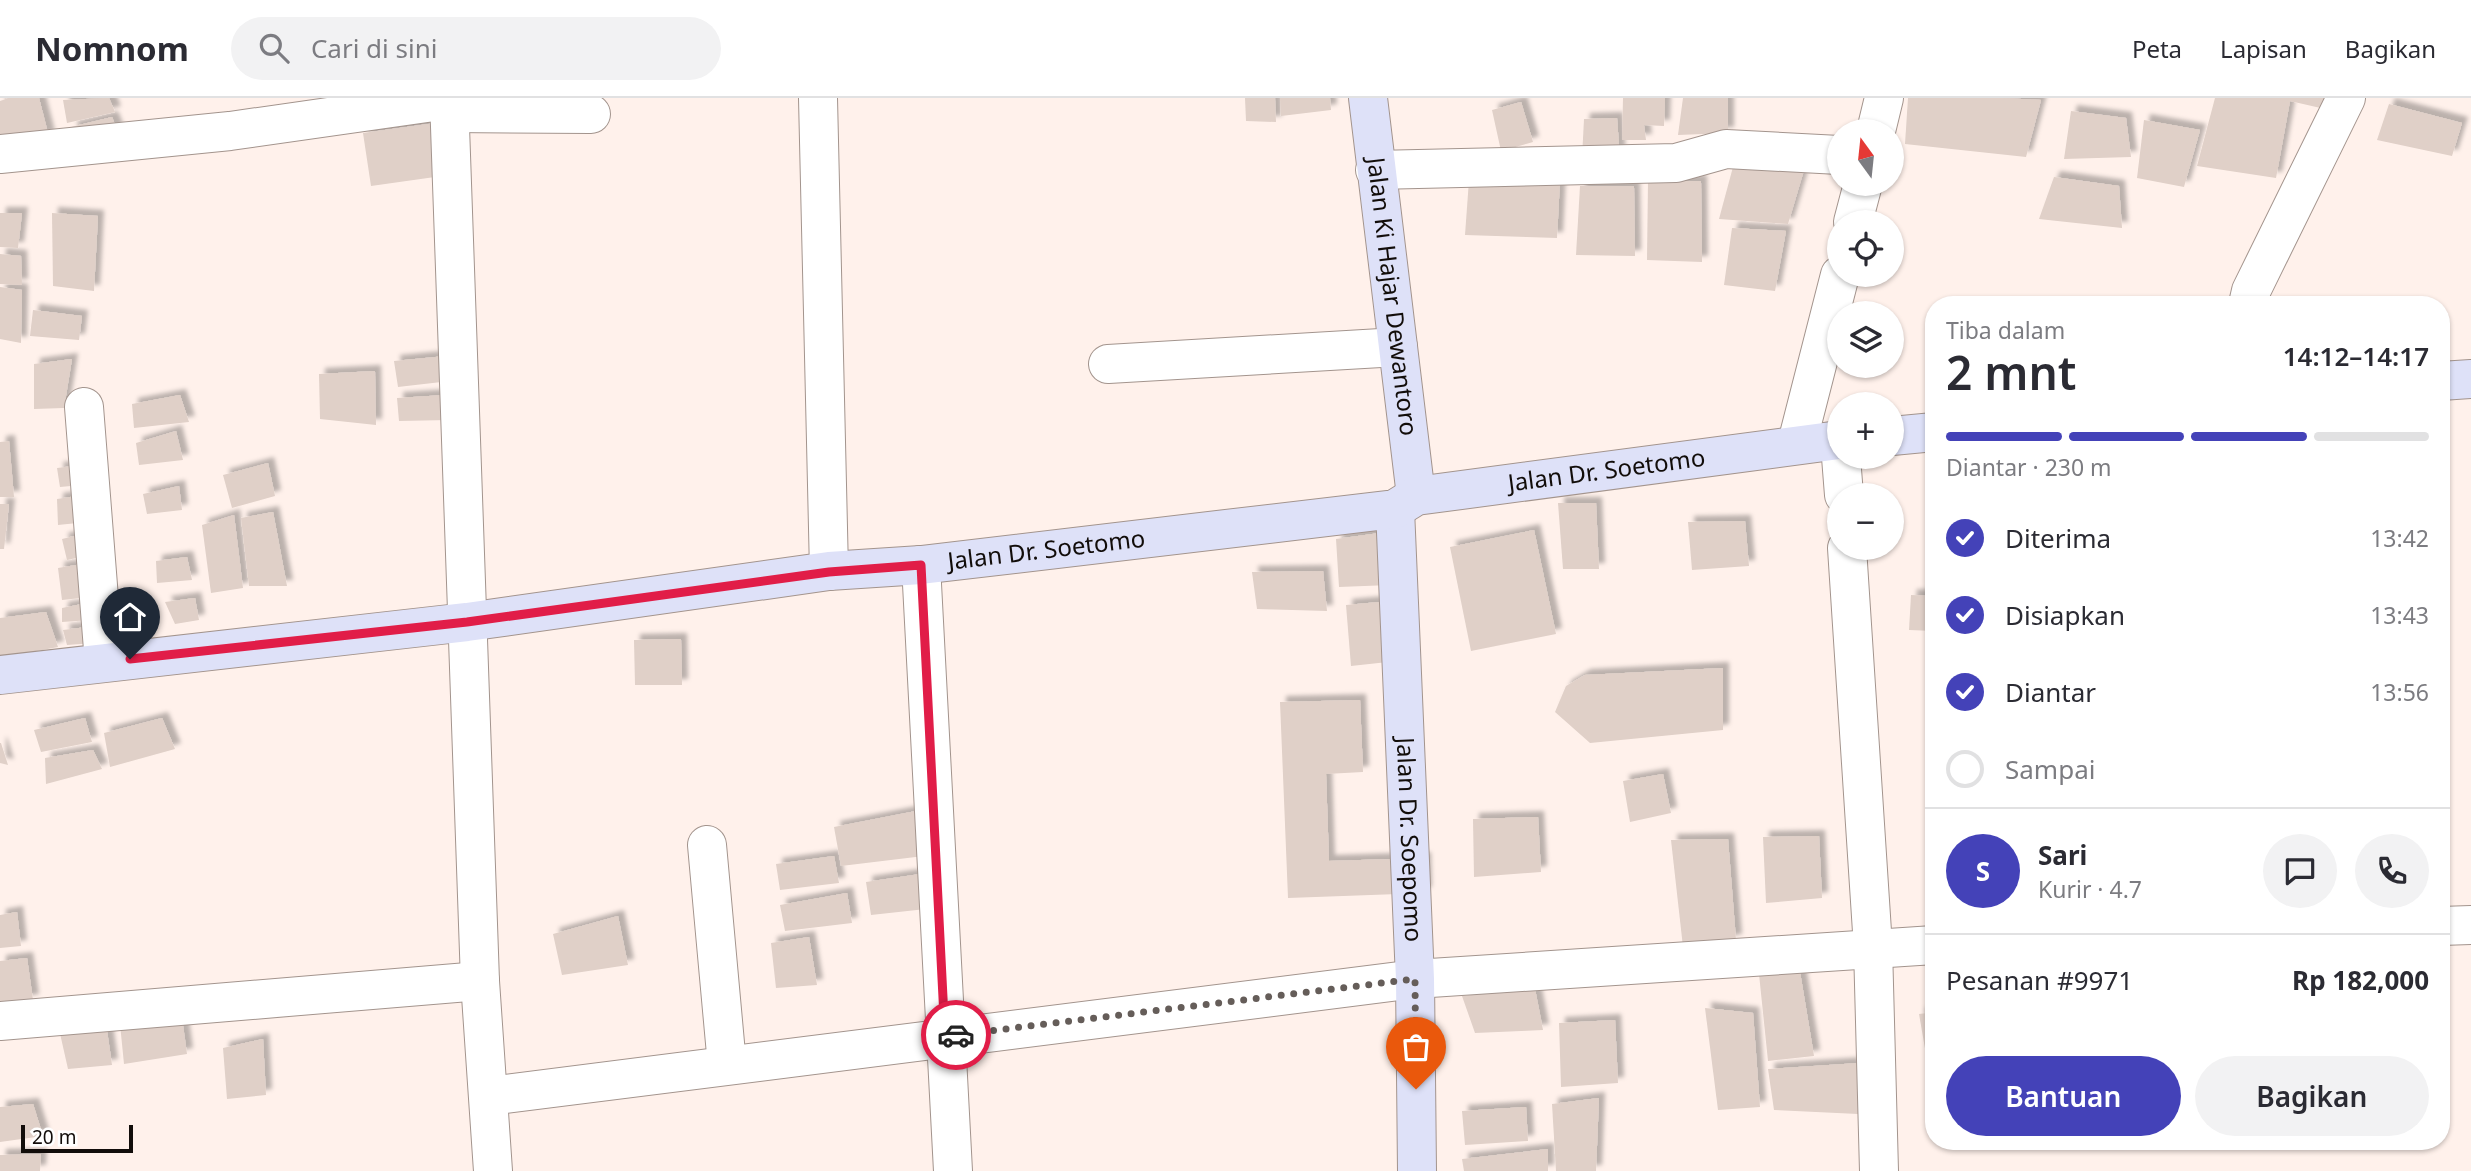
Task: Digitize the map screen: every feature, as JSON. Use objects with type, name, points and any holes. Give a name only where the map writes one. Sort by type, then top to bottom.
[{"type":"street","points":[[818,98],[829,572]]},
{"type":"street","name":"Jalan Ki Hajar Dewantoro","points":[[1368,98],[1398,347],[1406,502]]},
{"type":"street","points":[[1879,119],[1884,98]]},
{"type":"street","points":[[2251,296],[2346,98]]},
{"type":"street","points":[[0,154],[230,131],[449,104],[592,114]]},
{"type":"street","points":[[449,104],[480,981],[493,1171]]},
{"type":"street","points":[[1376,170],[1676,163],[1726,149],[1827,154]]},
{"type":"street","points":[[1797,443],[1837,287]]},
{"type":"street","points":[[1108,364],[1398,347]]},
{"type":"street","points":[[2450,380],[2471,379]]},
{"type":"street","points":[[84,407],[104,662]]},
{"type":"street","points":[[1904,435],[1925,433]]},
{"type":"street","name":"Jalan Dr. Soetomo","points":[[0,675],[467,622],[829,572],[921,565],[1406,502],[1797,443],[1827,441]]},
{"type":"street","name":"Jalan Dr. Soepomo","points":[[1406,502],[1417,1171]]},
{"type":"street","points":[[1848,560],[1873,947],[1879,1171]]},
{"type":"street","points":[[921,565],[953,1171]]},
{"type":"street","points":[[706,845],[727,1065]]},
{"type":"street","points":[[2450,926],[2471,925]]},
{"type":"street","points":[[489,1096],[1415,979],[1925,945]]},
{"type":"street","points":[[0,1021],[480,981]]},
{"type":"building","points":[[9,98],[39,98],[49,137],[0,146],[0,101]]},
{"type":"building","points":[[109,98],[115,112],[67,123],[63,100]]},
{"type":"building","points":[[1245,98],[1275,98],[1276,122],[1246,121]]},
{"type":"building","points":[[1280,98],[1330,98],[1331,110],[1281,116]]},
{"type":"building","points":[[1623,98],[1665,98],[1664,126],[1644,125],[1646,140],[1622,140]]},
{"type":"building","points":[[1683,98],[1728,98],[1728,133],[1678,135]]},
{"type":"building","points":[[1908,98],[2041,100],[2026,157],[1905,144]]},
{"type":"building","points":[[2215,98],[2343,98],[2338,112],[2290,101],[2276,178],[2197,166]]},
{"type":"building","points":[[1521,102],[1533,142],[1501,151],[1492,110]]},
{"type":"building","points":[[2389,104],[2462,123],[2452,156],[2377,140]]},
{"type":"building","points":[[2071,111],[2126,118],[2131,157],[2064,159]]},
{"type":"building","points":[[112,117],[120,137],[75,143],[71,127]]},
{"type":"building","points":[[1617,118],[1620,159],[1582,158],[1584,119]]},
{"type":"building","points":[[2144,120],[2200,130],[2184,187],[2137,178]]},
{"type":"building","points":[[436,123],[442,176],[371,186],[363,133]]},
{"type":"building","points":[[1733,167],[1804,170],[1788,224],[1719,219]]},
{"type":"building","points":[[2054,177],[2119,186],[2122,228],[2039,219]]},
{"type":"building","points":[[1469,180],[1560,180],[1557,238],[1465,235]]},
{"type":"building","points":[[1648,181],[1701,181],[1702,262],[1647,260]]},
{"type":"building","points":[[1580,186],[1634,186],[1635,256],[1576,255]]},
{"type":"building","points":[[0,213],[22,213],[18,248],[0,247]]},
{"type":"building","points":[[52,213],[98,216],[94,291],[53,286]]},
{"type":"building","points":[[1732,228],[1786,231],[1775,291],[1724,285]]},
{"type":"building","points":[[0,254],[21,256],[22,285],[0,284]]},
{"type":"building","points":[[0,287],[22,290],[21,343],[0,339]]},
{"type":"building","points":[[33,310],[82,316],[79,340],[30,336]]},
{"type":"building","points":[[446,356],[450,381],[398,387],[394,361]]},
{"type":"building","points":[[72,359],[64,408],[34,409],[34,364]]},
{"type":"building","points":[[375,371],[376,425],[320,419],[319,374]]},
{"type":"building","points":[[180,395],[189,422],[134,428],[132,404]]},
{"type":"building","points":[[445,395],[449,420],[399,421],[397,398]]},
{"type":"building","points":[[176,431],[183,460],[139,465],[136,443]]},
{"type":"building","points":[[9,441],[14,497],[0,497],[0,442]]},
{"type":"building","points":[[268,463],[275,496],[232,508],[223,475]]},
{"type":"building","points":[[82,465],[82,485],[60,487],[57,468]]},
{"type":"building","points":[[179,486],[182,510],[147,514],[143,494]]},
{"type":"building","points":[[84,495],[87,522],[58,525],[57,499]]},
{"type":"building","points":[[1558,503],[1596,503],[1599,569],[1563,569]]},
{"type":"building","points":[[0,504],[9,504],[4,549],[0,549]]},
{"type":"building","points":[[273,512],[287,586],[249,586],[241,518]]},
{"type":"building","points":[[234,515],[243,588],[211,593],[202,525]]},
{"type":"building","points":[[1745,521],[1749,566],[1692,570],[1688,522]]},
{"type":"building","points":[[1534,530],[1556,634],[1471,651],[1450,547]]},
{"type":"building","points":[[1387,532],[1390,585],[1339,587],[1336,539]]},
{"type":"building","points":[[87,533],[90,555],[67,560],[62,539]]},
{"type":"building","points":[[187,557],[192,580],[157,583],[156,561]]},
{"type":"building","points":[[88,563],[90,597],[62,600],[58,568]]},
{"type":"building","points":[[1323,571],[1327,611],[1257,609],[1252,572]]},
{"type":"building","points":[[1911,595],[1925,596],[1925,631],[1909,630]]},
{"type":"building","points":[[195,598],[199,620],[175,624],[165,602]]},
{"type":"building","points":[[1390,601],[1397,661],[1351,666],[1346,605]]},
{"type":"building","points":[[92,602],[91,620],[62,622],[62,608]]},
{"type":"building","points":[[46,612],[58,647],[0,658],[0,618]]},
{"type":"building","points":[[95,626],[94,643],[67,645],[63,630]]},
{"type":"building","points":[[681,639],[682,685],[635,685],[634,640]]},
{"type":"building","points":[[1723,668],[1723,730],[1590,743],[1555,712],[1566,686],[1585,675]]},
{"type":"building","points":[[1360,700],[1363,772],[1326,774],[1329,861],[1425,858],[1426,893],[1288,898],[1280,702]]},
{"type":"building","points":[[85,718],[92,742],[41,752],[34,730]]},
{"type":"building","points":[[162,718],[175,749],[110,767],[104,733]]},
{"type":"building","points":[[1,743],[8,765],[0,763]]},
{"type":"building","points":[[93,750],[102,769],[46,784],[45,758]]},
{"type":"building","points":[[1663,774],[1671,813],[1630,822],[1623,781]]},
{"type":"building","points":[[916,811],[924,856],[841,866],[834,827]]},
{"type":"building","points":[[1538,817],[1541,872],[1474,877],[1473,819]]},
{"type":"building","points":[[1819,836],[1822,898],[1766,903],[1763,837]]},
{"type":"building","points":[[1728,839],[1736,940],[1683,947],[1671,840]]},
{"type":"building","points":[[834,856],[839,883],[780,890],[776,864]]},
{"type":"building","points":[[927,873],[935,908],[871,915],[866,882]]},
{"type":"building","points":[[847,893],[852,923],[785,931],[780,905]]},
{"type":"building","points":[[17,912],[21,946],[0,948],[0,915]]},
{"type":"building","points":[[618,916],[628,965],[562,975],[553,934]]},
{"type":"building","points":[[809,937],[817,985],[776,988],[771,943]]},
{"type":"building","points":[[27,958],[33,1000],[0,1004],[0,961]]},
{"type":"building","points":[[1800,972],[1814,1056],[1768,1061],[1759,974]]},
{"type":"building","points":[[1535,989],[1543,1030],[1475,1033],[1462,996]]},
{"type":"building","points":[[1705,1008],[1753,1013],[1760,1107],[1718,1110]]},
{"type":"building","points":[[181,1011],[187,1054],[124,1064],[120,1024]]},
{"type":"building","points":[[1925,1013],[1925,1048],[1919,1014]]},
{"type":"building","points":[[1615,1020],[1618,1083],[1561,1087],[1559,1023]]},
{"type":"building","points":[[106,1024],[112,1065],[68,1069],[59,1029]]},
{"type":"building","points":[[263,1039],[266,1095],[227,1099],[223,1048]]},
{"type":"building","points":[[1859,1063],[1858,1114],[1774,1110],[1768,1069]]},
{"type":"building","points":[[1599,1098],[1596,1171],[1556,1171],[1552,1104]]},
{"type":"building","points":[[33,1104],[43,1136],[0,1142],[0,1107]]},
{"type":"building","points":[[1526,1107],[1528,1141],[1465,1145],[1462,1111]]},
{"type":"building","points":[[1548,1149],[1548,1171],[1464,1171],[1462,1159]]},
{"type":"building","points":[[41,1154],[40,1171],[0,1171],[0,1155]]},
{"type":"way so far","points":[[956,1035],[1415,979],[1416,1089]]},
{"type":"route","points":[[130,659],[467,622],[829,572],[921,565],[945,1037],[956,1035]]}]
